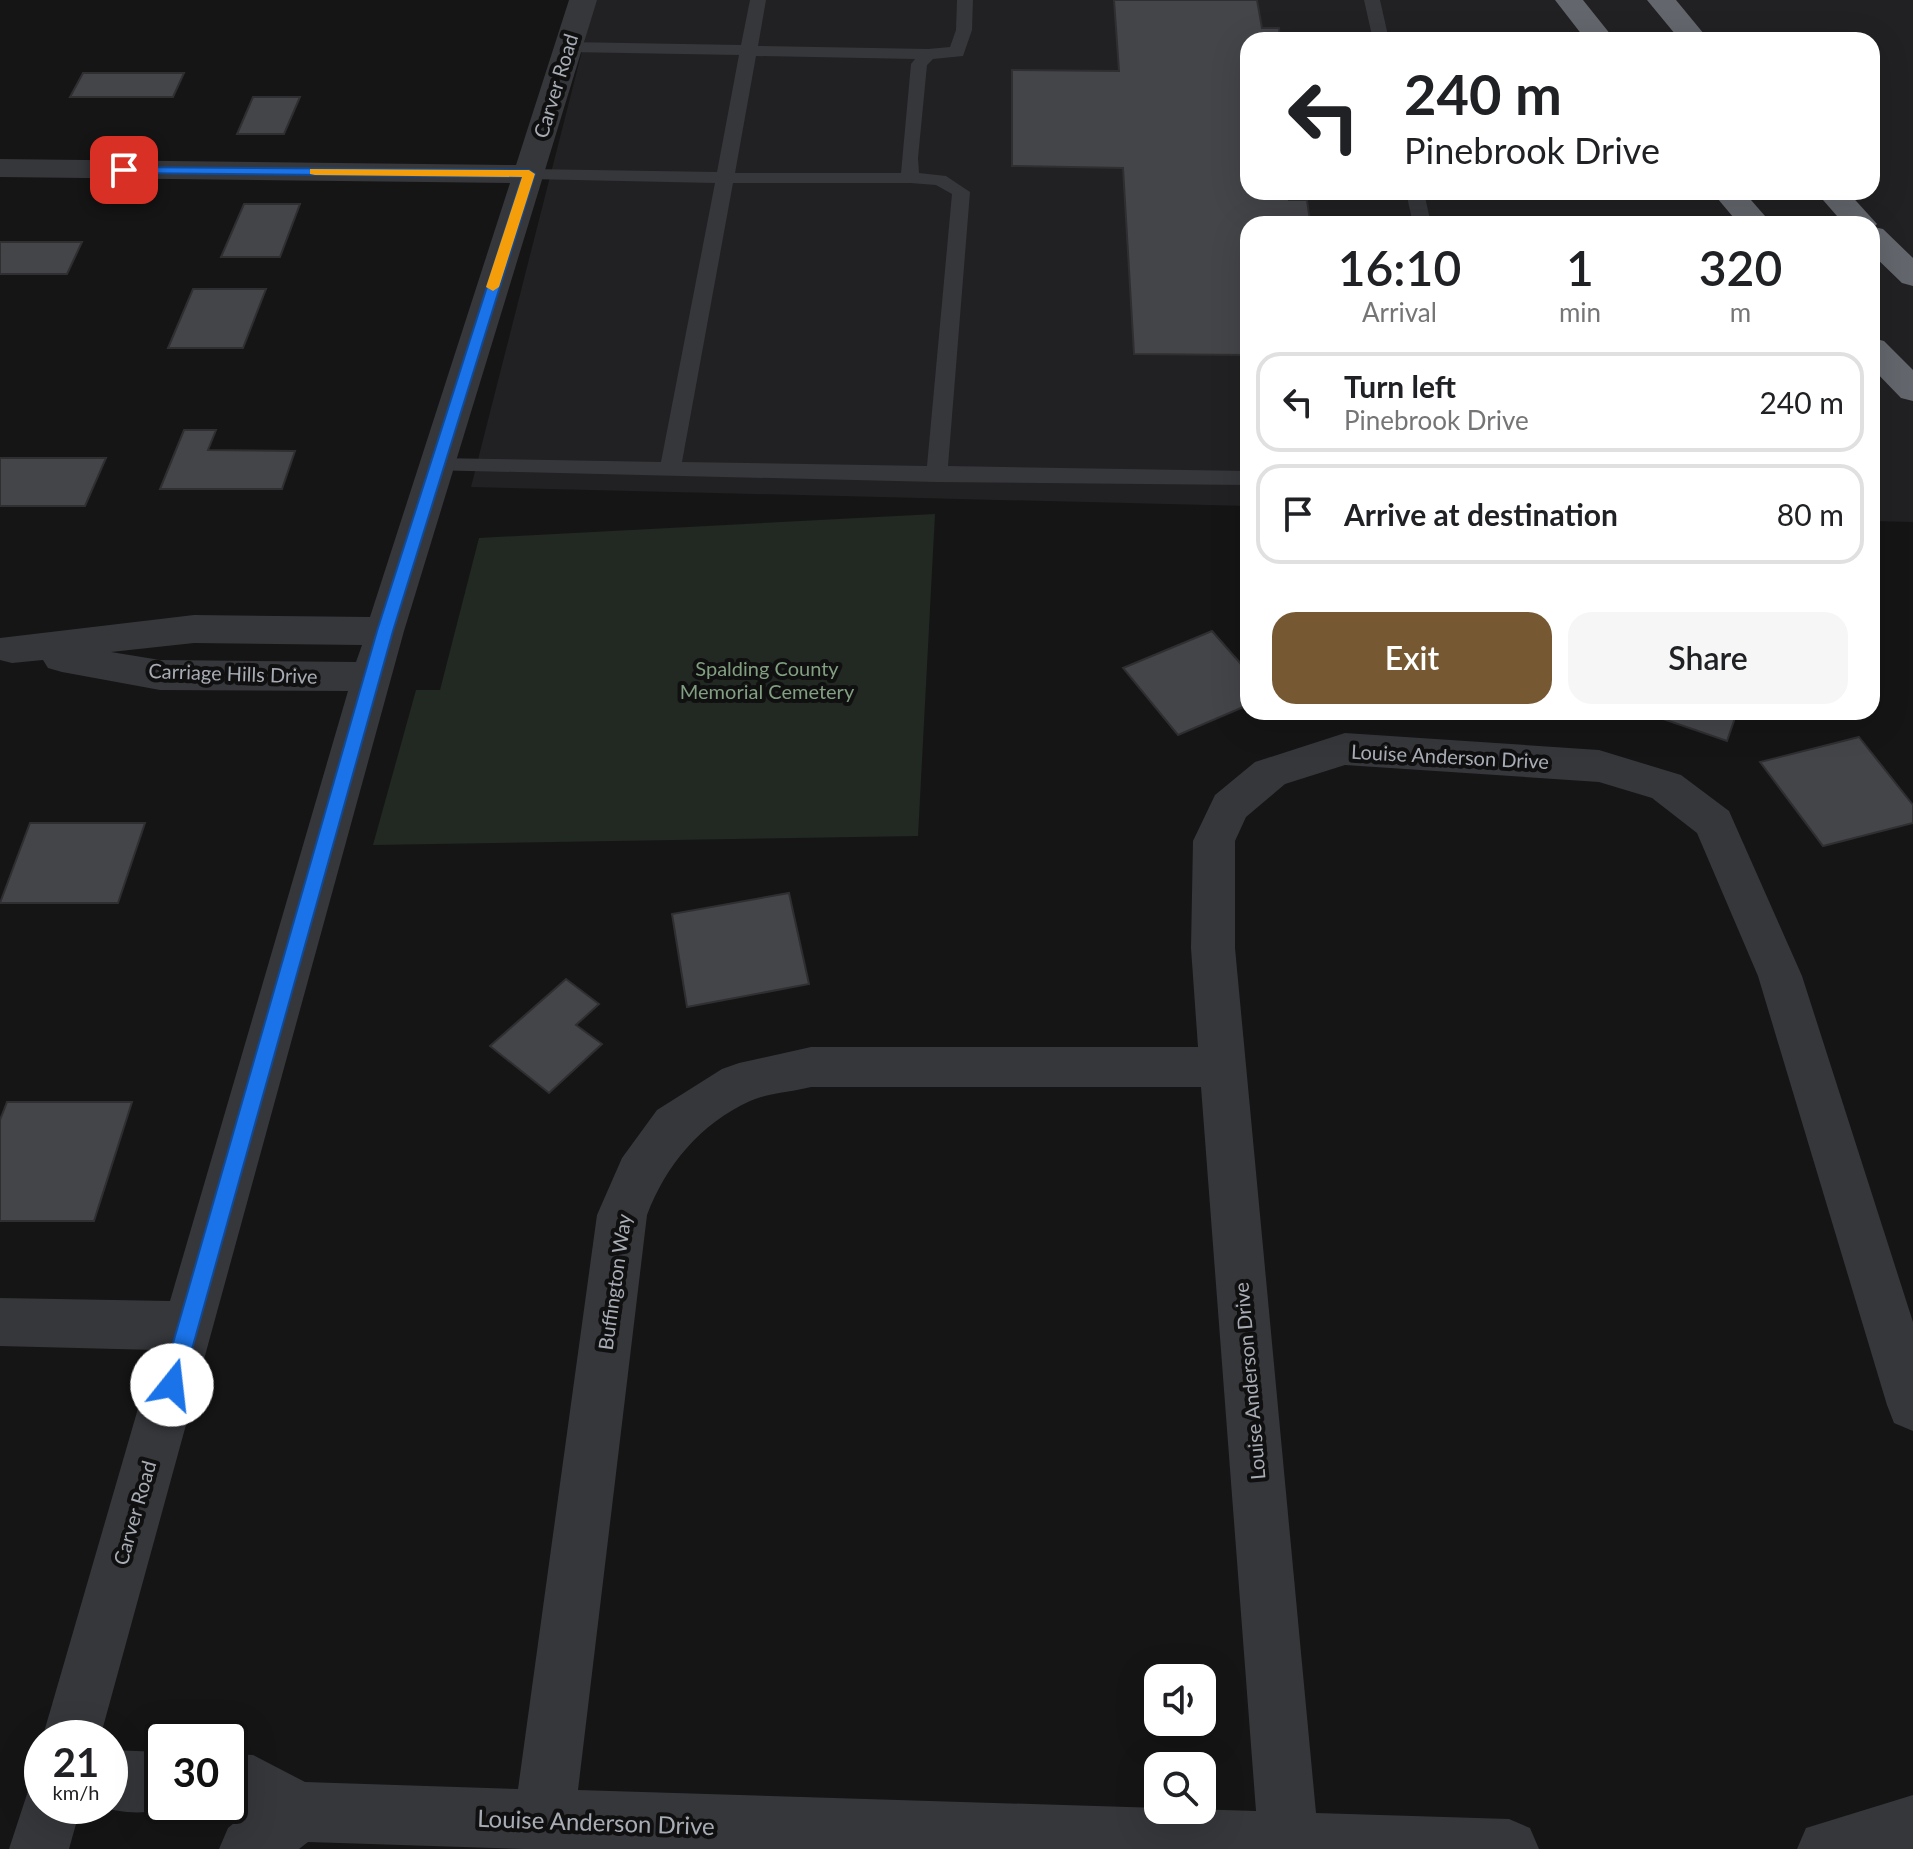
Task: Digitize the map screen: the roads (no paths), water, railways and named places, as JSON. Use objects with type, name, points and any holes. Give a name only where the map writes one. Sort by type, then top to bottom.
[{"type":"highway","points":[[1569,0],[1595,32]]},
{"type":"highway","points":[[1661,0],[1688,32]]},
{"type":"highway","points":[[1734,200],[1749,216]]},
{"type":"highway","points":[[1838,200],[1854,216]]},
{"type":"highway","points":[[1880,244],[1913,276]]},
{"type":"highway","points":[[1880,356],[1913,390]]},
{"type":"street","name":"Carver Road","points":[[76,1720],[371,677],[583,0]]},
{"type":"street","points":[[0,168],[529,174]]},
{"type":"street","points":[[6,649],[194,629],[385,631]]},
{"type":"street","name":"Carriage Hills Drive","points":[[6,649],[160,675],[371,677]]},
{"type":"street","name":"Louise Anderson Drive","points":[[1289,1843],[1213,948],[1214,841],[1230,807],[1270,773],[1345,749],[1599,766],[1666,786],[1714,823],[1780,976],[1913,1405]]},
{"type":"street","name":"Buffington Way","points":[[544,1821],[622,1215],[639,1173],[674,1125],[739,1083],[811,1067],[1223,1067]]},
{"type":"street","points":[[0,1322],[188,1326]]},
{"type":"street","points":[[248,1785],[299,1812],[249,1849]]},
{"type":"street","name":"Louise Anderson Drive","points":[[299,1812],[1509,1849]]},
{"type":"street","points":[[39,1849],[46,1824]]},
{"type":"street","points":[[1827,1849],[1913,1825]]},
{"type":"lane","points":[[670,470],[758,0]]},
{"type":"lane","points":[[568,47],[957,52],[964,30],[965,0]]},
{"type":"lane","points":[[1372,0],[1379,32]]},
{"type":"lane","points":[[910,178],[909,158],[919,64],[928,54]]},
{"type":"lane","points":[[529,174],[910,178],[940,180],[961,192],[937,475]]},
{"type":"lane","points":[[436,465],[1240,478]]},
{"type":"park label","name":"Spalding County Memorial Cemetery","points":[[767,680]]}]
